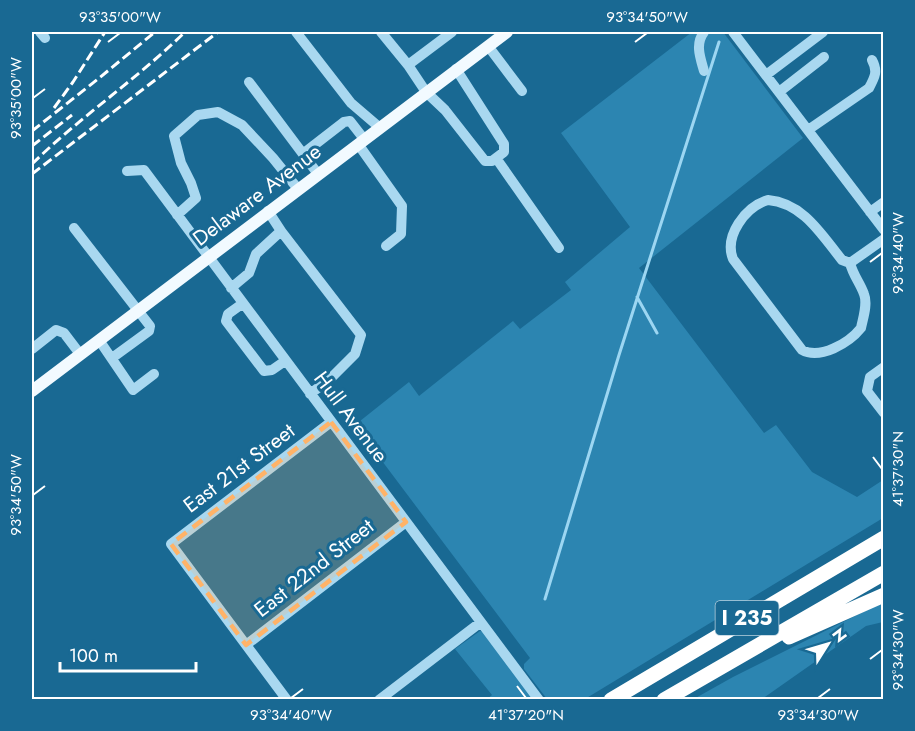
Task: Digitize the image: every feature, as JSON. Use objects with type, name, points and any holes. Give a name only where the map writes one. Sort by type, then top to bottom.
[{"type":"highway","name":"I 235","points":[[611,699],[883,538]]},
{"type":"highway","name":"I 235","points":[[664,699],[884,573]]},
{"type":"highway","points":[[710,673],[884,595]]},
{"type":"main road","name":"Delaware Avenue","points":[[32,390],[488,46],[501,33]]},
{"type":"street","points":[[296,32],[351,103],[380,127]]},
{"type":"street","points":[[381,32],[408,65],[426,92],[445,110],[485,161],[492,161],[504,152],[504,144],[456,69]]},
{"type":"street","points":[[408,65],[452,32]]},
{"type":"street","points":[[704,32],[699,38],[698,48],[704,71]]},
{"type":"street","points":[[733,32],[884,230]]},
{"type":"street","points":[[766,75],[823,32]]},
{"type":"street","points":[[488,46],[522,90]]},
{"type":"street","points":[[779,92],[824,57]]},
{"type":"street","points":[[808,130],[869,88],[877,69],[872,60]]},
{"type":"street","points":[[249,82],[318,174]]},
{"type":"street","points":[[177,215],[196,198],[181,163],[174,136],[198,115],[218,112],[242,125],[298,189]]},
{"type":"street","points":[[304,153],[344,122],[350,121],[402,206],[401,234],[386,246]]},
{"type":"street","points":[[496,158],[559,248]]},
{"type":"street","name":"Hull Avenue","points":[[127,171],[144,170],[539,699]]},
{"type":"street","points":[[776,201],[797,209],[806,216],[842,260],[850,263],[852,272],[865,295],[866,303],[861,328],[830,351],[806,352],[802,350],[733,259],[730,253],[730,240],[740,221],[762,202],[776,201]]},
{"type":"street","points":[[870,212],[884,202]]},
{"type":"street","points":[[268,212],[362,335],[355,354],[331,378],[310,394]]},
{"type":"street","points":[[74,228],[150,326],[149,331],[112,358]]},
{"type":"street","points":[[231,288],[249,273],[256,254],[281,231]]},
{"type":"street","points":[[850,263],[884,239]]},
{"type":"street","points":[[242,304],[228,314],[226,321],[264,371],[285,361]]},
{"type":"street","points":[[32,349],[56,330],[64,333],[80,354]]},
{"type":"street","points":[[99,340],[133,390],[154,374]]},
{"type":"street","points":[[884,367],[870,377],[867,391],[884,413]]},
{"type":"street","name":"East 21st Street","points":[[246,645],[171,544],[331,422]]},
{"type":"street","name":"East 22nd Street","points":[[246,645],[406,522]]},
{"type":"street","points":[[380,699],[481,622]]},
{"type":"street","points":[[246,645],[287,699]]},
{"type":"highlighted area","points":[[331,422],[406,522],[246,645],[171,544]]},
{"type":"shaded area","points":[[692,32],[723,32],[803,138],[639,268],[764,433],[776,425],[812,472],[857,497],[883,480],[883,518],[585,699],[547,699],[524,669],[524,664],[530,658],[355,425],[409,382],[419,396],[513,321],[520,329],[571,290],[565,282],[630,227],[561,133]]},
{"type":"shaded area","points":[[883,602],[883,622],[866,626],[762,699],[692,700],[733,677]]},
{"type":"shaded area","points":[[480,631],[484,632],[534,699],[487,699],[492,695],[455,649]]},
{"type":"waterway","points":[[545,599],[619,355],[719,42]]},
{"type":"waterway","points":[[637,297],[657,333]]},
{"type":"railway","points":[[54,108],[105,32]]},
{"type":"railway","points":[[32,131],[155,32]]},
{"type":"railway","points":[[32,164],[185,32]]},
{"type":"railway","points":[[32,174],[218,32]]},
{"type":"railway","points":[[32,146],[72,115]]}]
